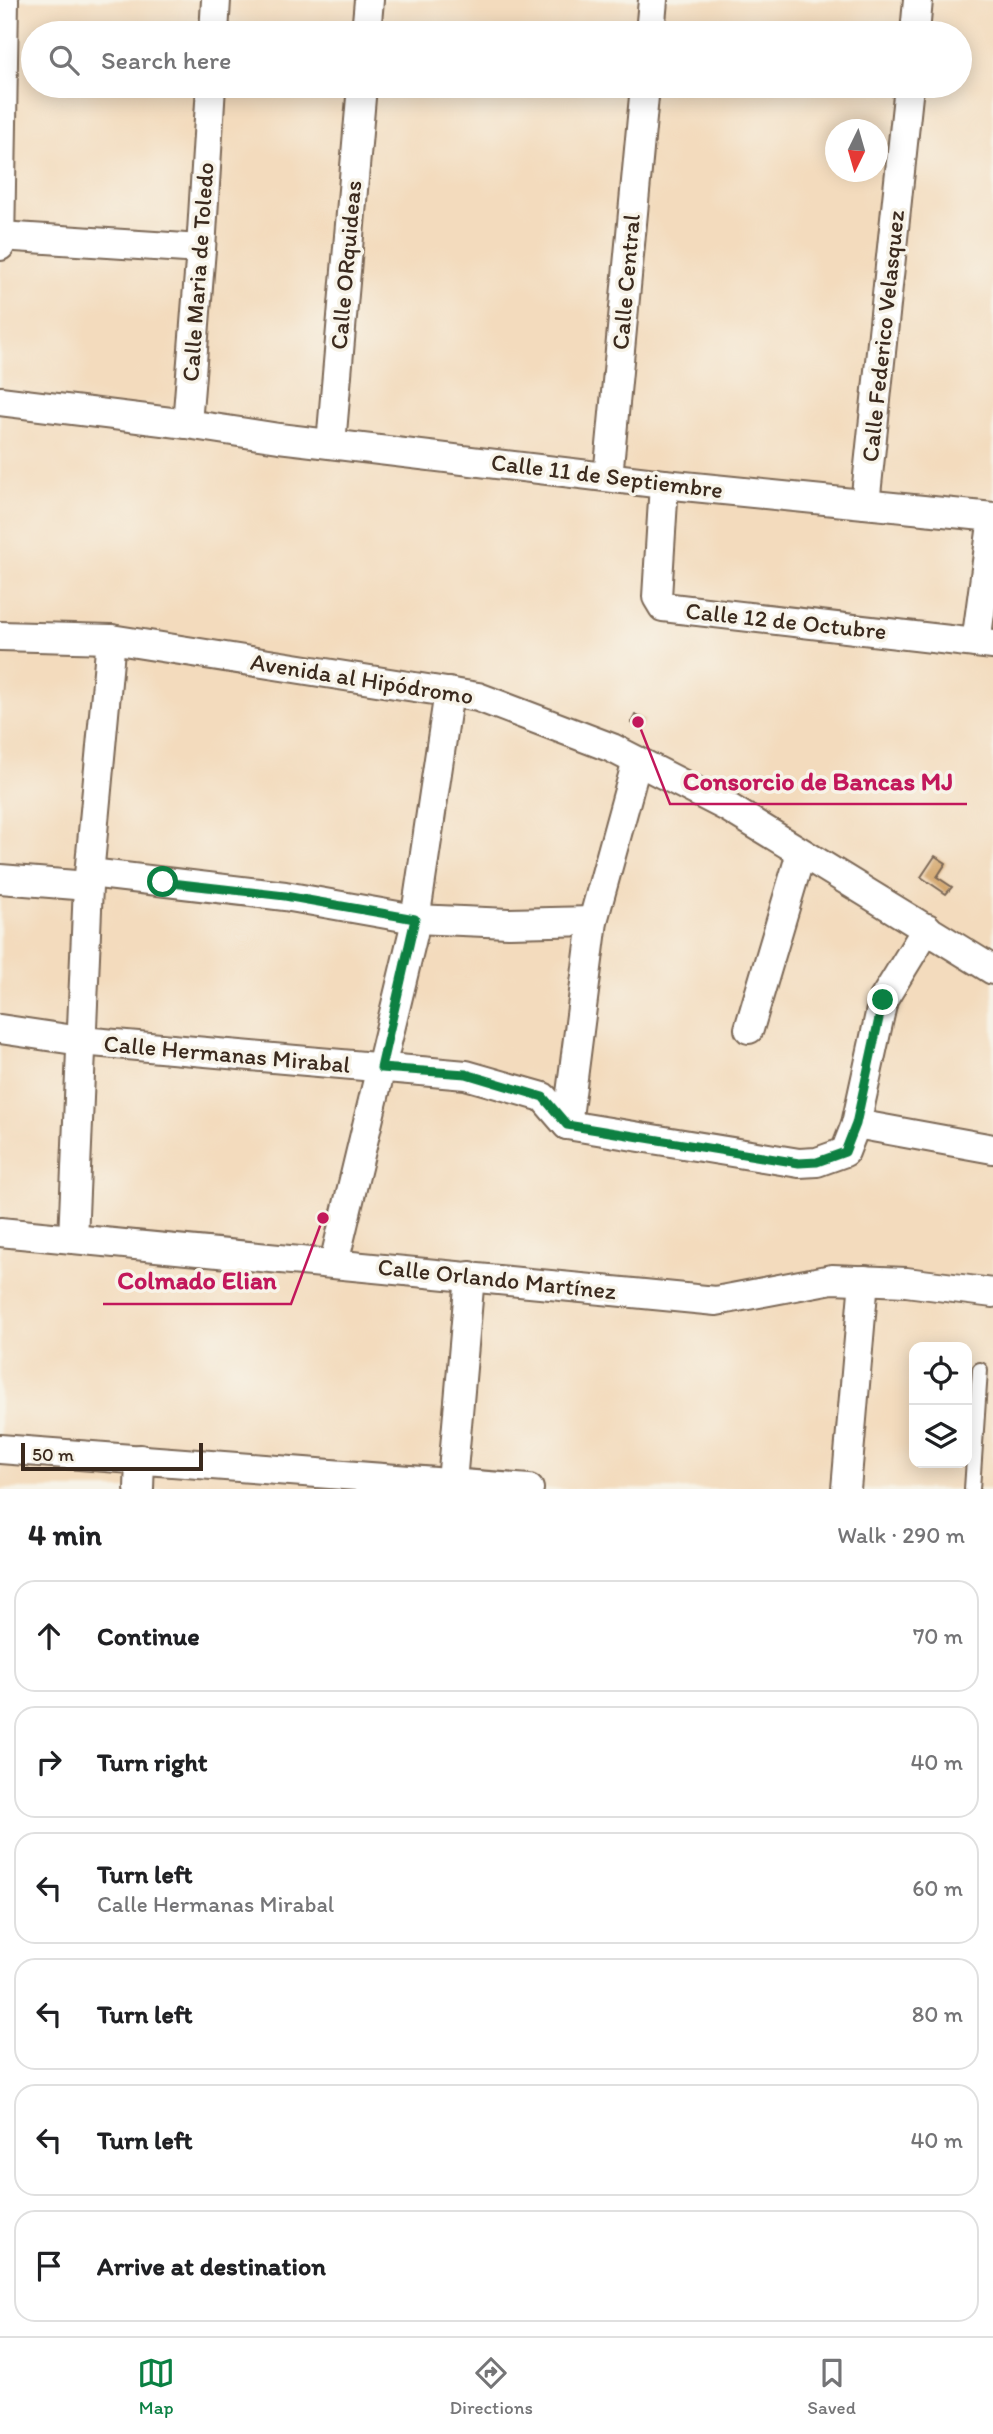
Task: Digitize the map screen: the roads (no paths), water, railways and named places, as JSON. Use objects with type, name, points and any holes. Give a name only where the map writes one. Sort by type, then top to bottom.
[{"type":"street","points":[[4,0],[0,240],[201,249]]},
{"type":"street","points":[[215,21],[216,0]]},
{"type":"street","points":[[367,21],[369,0]]},
{"type":"street","points":[[651,21],[653,0]]},
{"type":"street","points":[[916,21],[919,0]]},
{"type":"street","name":"Calle Maria de Toledo","points":[[187,424],[210,98]]},
{"type":"street","name":"Calle ORquideas","points":[[331,443],[361,98]]},
{"type":"street","name":"Calle Central","points":[[608,477],[644,98]]},
{"type":"street","name":"Calle Federico Velasquez","points":[[865,504],[908,98]]},
{"type":"street","points":[[0,401],[187,424]]},
{"type":"street","name":"Calle 11 de Septiembre","points":[[187,424],[664,484],[993,517]]},
{"type":"street","name":"Calle 12 de Octubre","points":[[664,484],[657,597],[663,607],[984,644]]},
{"type":"street","points":[[984,644],[993,517]]},
{"type":"street","name":"Avenida al Hipódromo","points":[[0,636],[111,639],[478,697],[612,748],[729,808],[993,970]]},
{"type":"street","points":[[73,1239],[89,880],[111,639]]},
{"type":"street","points":[[334,1263],[415,919],[449,692]]},
{"type":"street","points":[[637,761],[593,921],[567,1125],[799,1163],[817,1162],[845,1152],[856,1124],[883,1000],[927,928]]},
{"type":"street","points":[[749,1029],[801,853]]},
{"type":"street","points":[[0,879],[89,880],[285,896],[415,919],[509,923],[593,921]]},
{"type":"street","name":"Calle Hermanas Mirabal","points":[[0,1028],[81,1041],[466,1074],[543,1097],[567,1125]]},
{"type":"street","points":[[856,1124],[993,1149]]},
{"type":"street","name":"Calle Orlando Martínez","points":[[0,1232],[716,1301],[832,1279],[905,1282],[993,1293]]},
{"type":"street","points":[[452,1482],[470,1276]]},
{"type":"street","points":[[846,1489],[863,1280]]},
{"type":"street","points":[[0,1450],[529,1489]]},
{"type":"street","points":[[139,1489],[140,1459]]},
{"type":"lane","points":[[972,1489],[980,1370]]},
{"type":"place","name":"Consorcio de Bancas MJ","points":[[638,722]]},
{"type":"place","name":"Colmado Elian","points":[[323,1218]]}]
